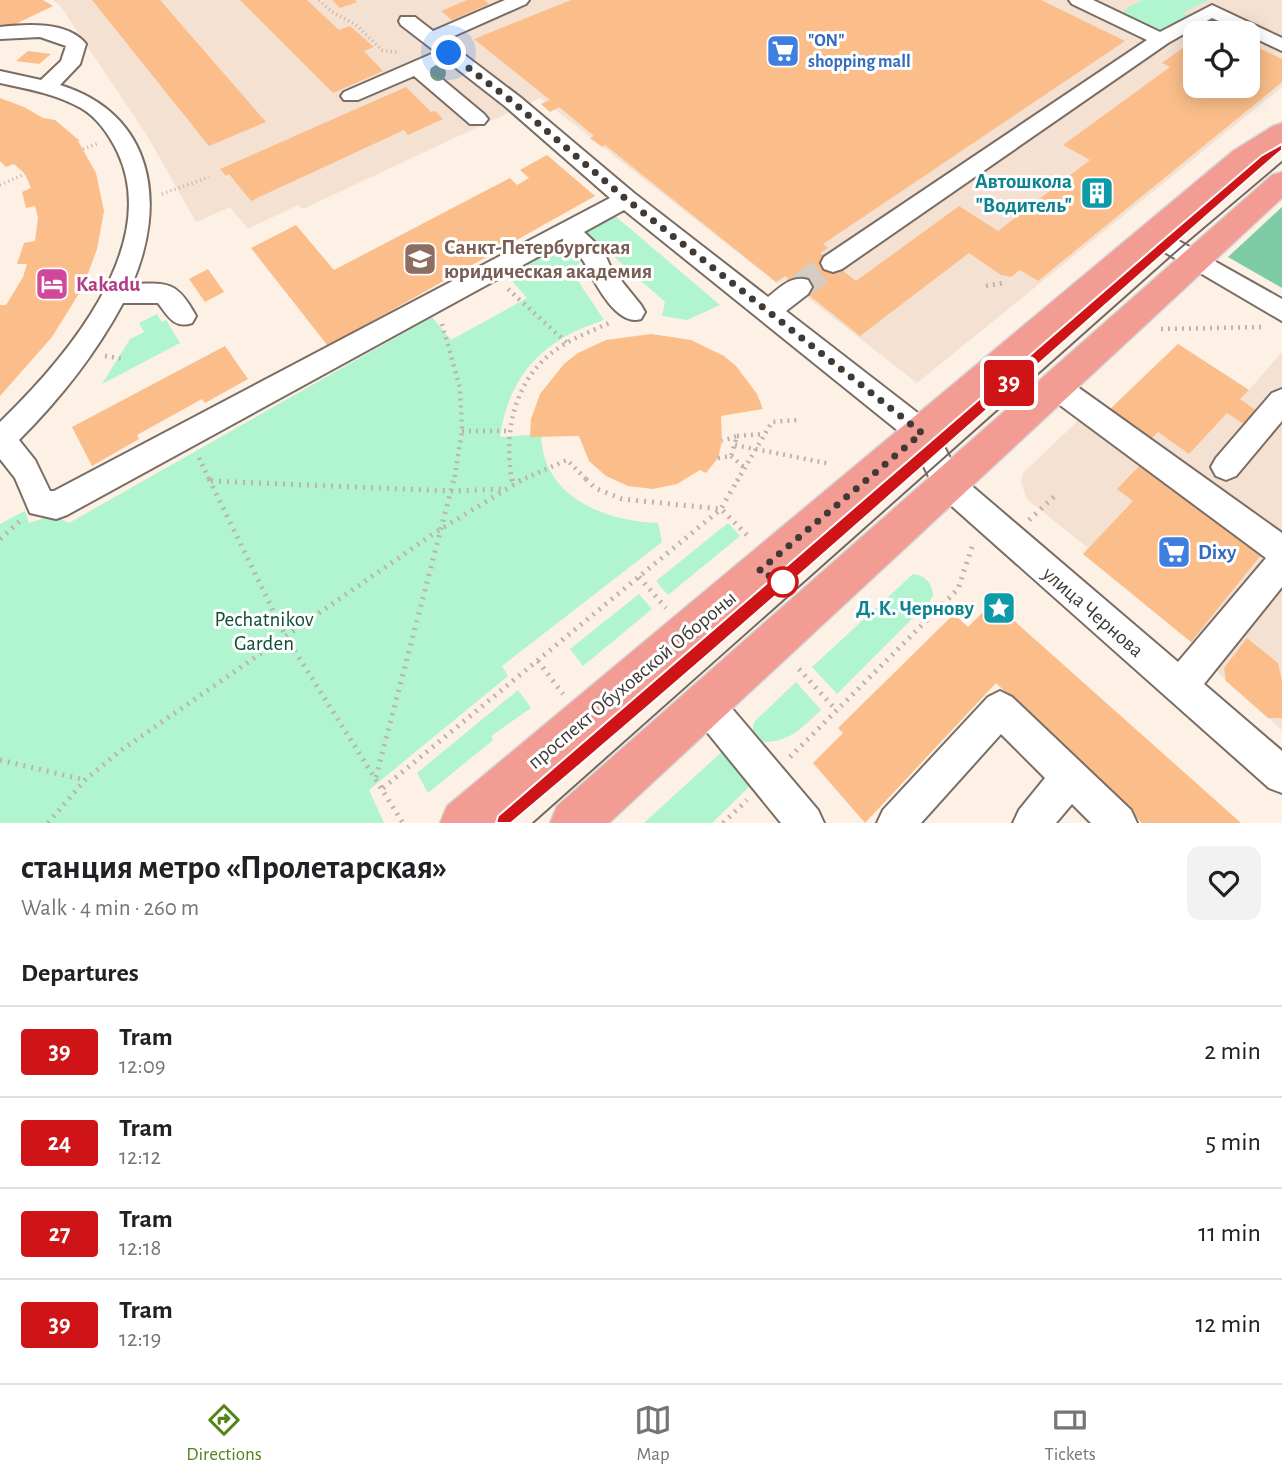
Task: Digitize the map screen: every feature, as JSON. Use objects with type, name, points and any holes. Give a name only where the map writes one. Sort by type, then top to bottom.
[{"type":"main road","name":"проспект Обуховской Обороны","points":[[464,823],[1243,157],[1282,132]]},
{"type":"main road","points":[[574,823],[1282,182]]},
{"type":"street","points":[[351,96],[416,67],[440,46],[520,0]]},
{"type":"street","points":[[1078,0],[1161,39]]},
{"type":"street","points":[[833,263],[1161,39],[1212,10],[1282,45]]},
{"type":"street","points":[[408,21],[513,102],[626,199],[922,433]]},
{"type":"street","points":[[0,33],[34,30],[50,32],[65,36],[76,44],[77,54],[44,88]]},
{"type":"street","points":[[416,67],[477,119]]},
{"type":"street","points":[[12,73],[86,103],[103,114],[132,159],[141,198],[139,223],[117,294],[86,345],[61,377],[0,442],[21,462],[41,503],[56,505],[626,199]]},
{"type":"street","points":[[568,231],[594,256],[600,272],[632,312]]},
{"type":"street","points":[[1152,234],[1194,259],[1274,319]]},
{"type":"street","points":[[769,310],[799,287]]},
{"type":"street","points":[[117,294],[165,293],[183,316]]},
{"type":"street","points":[[1055,386],[1282,551]]},
{"type":"street","points":[[1226,467],[1282,401]]},
{"type":"street","name":"улица Чернова","points":[[922,433],[948,484],[1282,775]]},
{"type":"street","points":[[1180,686],[1282,563]]},
{"type":"street","points":[[706,704],[805,823]]},
{"type":"street","points":[[897,823],[1000,709],[1118,823]]},
{"type":"street","points":[[1032,823],[1070,777]]},
{"type":"path","points":[[319,0],[331,12],[355,24],[382,50],[401,54],[416,67]]},
{"type":"path","points":[[0,185],[25,174]]},
{"type":"path","points":[[141,198],[180,190],[209,177]]},
{"type":"path","points":[[491,273],[566,343]]},
{"type":"path","points":[[986,286],[1003,283]]},
{"type":"path","points":[[376,777],[452,491],[462,431],[460,388],[435,303]]},
{"type":"path","points":[[513,484],[508,464],[510,431],[520,394],[533,371],[566,343],[632,312]]},
{"type":"path","points":[[1153,329],[1274,319]]},
{"type":"path","points":[[383,788],[721,509],[772,422],[798,420]]},
{"type":"path","points":[[462,431],[510,431]]},
{"type":"path","points":[[722,441],[737,436],[764,434]]},
{"type":"path","points":[[187,435],[286,637],[403,823]]},
{"type":"path","points":[[731,456],[737,436]]},
{"type":"path","points":[[735,445],[831,464]]},
{"type":"path","points":[[718,458],[731,456],[746,469]]},
{"type":"path","points":[[48,823],[85,780],[120,751],[440,529],[502,489],[567,460],[595,488],[622,499],[721,509],[752,539]]},
{"type":"path","points":[[211,481],[452,491],[502,489]]},
{"type":"path","points":[[1026,523],[1056,494]]},
{"type":"path","points":[[0,539],[27,515]]},
{"type":"path","points":[[723,823],[958,589],[974,543]]},
{"type":"path","points":[[639,577],[667,610]]},
{"type":"path","points":[[538,662],[563,695]]},
{"type":"path","points":[[799,669],[836,710]]},
{"type":"path","points":[[0,760],[85,780]]},
{"type":"shaded area","points":[[53,0],[1282,0],[1282,87],[917,383],[785,280],[778,284],[540,98],[303,209],[298,205],[248,229],[230,207],[196,222],[148,137],[61,7]]},
{"type":"shaded area","points":[[1178,344],[1249,390],[1282,352],[1282,730],[1226,681],[1191,642],[1083,554],[1088,548],[1027,499],[1021,483],[1023,473],[1083,416],[1106,413]]},
{"type":"green space","points":[[1143,0],[1208,0],[1183,13],[1188,16],[1159,31],[1122,14],[1128,7]]},
{"type":"green space","points":[[1282,207],[1282,288],[1228,257]]},
{"type":"green space","points":[[614,215],[720,305],[687,320],[662,316],[665,302],[585,231]]},
{"type":"green space","name":"Pechatnikov Garden","points":[[566,242],[582,260],[572,272],[604,320],[564,337],[533,362],[512,395],[500,437],[541,434],[544,456],[552,474],[564,489],[598,511],[617,517],[658,523],[662,542],[502,666],[508,676],[369,790],[384,823],[0,823],[0,524],[25,511],[29,523],[54,515],[69,523],[432,317],[451,340],[527,298],[507,275]]},
{"type":"green space","points":[[157,314],[162,322],[166,320],[180,343],[102,384],[130,339],[144,332],[139,323]]},
{"type":"green space","points":[[728,523],[740,536],[668,595],[656,581]]},
{"type":"green space","points":[[913,574],[925,578],[930,584],[933,595],[930,601],[837,694],[812,667]]},
{"type":"green space","points":[[639,594],[652,609],[583,666],[570,649]]},
{"type":"green space","points":[[796,682],[821,710],[790,736],[767,742],[755,738],[754,722]]},
{"type":"green space","points":[[518,690],[531,708],[491,736],[493,740],[428,793],[417,773]]},
{"type":"green space","points":[[727,747],[755,781],[712,823],[644,823]]},
{"type":"building","points":[[0,0],[43,0],[53,6],[3,30],[0,28]]},
{"type":"building","points":[[92,0],[160,0],[266,122],[209,146]]},
{"type":"building","points":[[240,0],[307,0],[339,30],[350,26],[374,47],[364,51],[383,71],[333,93]]},
{"type":"building","points":[[332,0],[355,0],[357,2],[340,8]]},
{"type":"building","points":[[467,0],[484,0],[489,4],[452,20],[441,11]]},
{"type":"building","points":[[571,0],[1041,0],[1125,41],[823,244],[828,248],[820,253],[856,281],[959,206],[998,231],[1090,160],[1063,145],[1170,67],[1162,63],[1183,48],[1183,98],[1260,98],[1260,49],[1282,59],[1282,82],[1038,281],[1020,270],[1011,277],[1001,275],[969,253],[860,336],[785,276],[776,282],[605,145],[602,147],[590,138],[594,136],[559,107],[550,112],[541,104],[550,100],[474,39]]},
{"type":"building","points":[[28,51],[51,54],[39,64],[16,61]]},
{"type":"building","points":[[406,87],[431,112],[435,111],[443,119],[408,135],[404,130],[251,201],[229,174],[226,176],[220,169]]},
{"type":"building","points":[[0,98],[43,118],[55,120],[80,141],[96,173],[104,211],[97,249],[83,287],[52,337],[0,396],[0,305],[6,305],[23,277],[27,264],[17,264],[24,243],[35,241],[38,218],[35,206],[26,208],[22,192],[31,188],[25,174],[14,164],[6,167],[0,161]]},
{"type":"building","name":"Санкт-Петербургская юридическая академия","points":[[547,155],[595,196],[328,346],[251,248],[296,225],[334,270],[510,178],[517,185],[529,178],[520,170]]},
{"type":"building","points":[[208,269],[224,292],[205,302],[189,279]]},
{"type":"building","points":[[651,334],[691,340],[724,356],[736,366],[757,394],[763,409],[721,416],[722,441],[718,458],[706,473],[700,470],[677,484],[653,489],[628,486],[606,476],[589,461],[579,436],[530,437],[531,419],[540,394],[564,364],[578,353],[606,340]]},
{"type":"building","points":[[1178,344],[1249,390],[1240,399],[1257,411],[1245,425],[1227,413],[1189,454],[1158,432],[1147,443],[1106,413]]},
{"type":"building","points":[[225,346],[248,379],[205,403],[202,399],[137,435],[139,439],[92,466],[72,427]]},
{"type":"building","name":"Dixy","points":[[1144,461],[1265,550],[1191,642],[1083,554],[1133,501],[1117,489]]},
{"type":"building","points":[[993,602],[1241,823],[1142,823],[996,683],[865,823],[813,763],[843,733],[838,728],[954,614],[968,627]]},
{"type":"building","points":[[1247,638],[1278,663],[1282,681],[1282,718],[1268,718],[1226,681],[1224,668]]},
{"type":"tunnel","points":[[799,287],[833,263]]},
{"type":"tram line","points":[[505,823],[1282,147]]},
{"type":"tram line","name":"39","points":[[505,823],[714,643],[1167,243],[1282,147]]},
{"type":"tram line","points":[[533,823],[1178,250],[1282,162]]},
{"type":"place","name":"\"ON\" shopping mall","points":[[783,51]]},
{"type":"place","name":"Автошкола \"Водитель\"","points":[[1097,193]]},
{"type":"place","name":"Санкт-Петербургская юридическая академия","points":[[420,259]]},
{"type":"place","name":"Kakadu","points":[[52,284]]},
{"type":"place","name":"Dixy","points":[[1174,552]]},
{"type":"place","name":"Д. К. Чернову","points":[[999,608]]},
{"type":"route","points":[[449,53],[513,102],[626,199],[922,433],[759,571],[783,582]]}]
